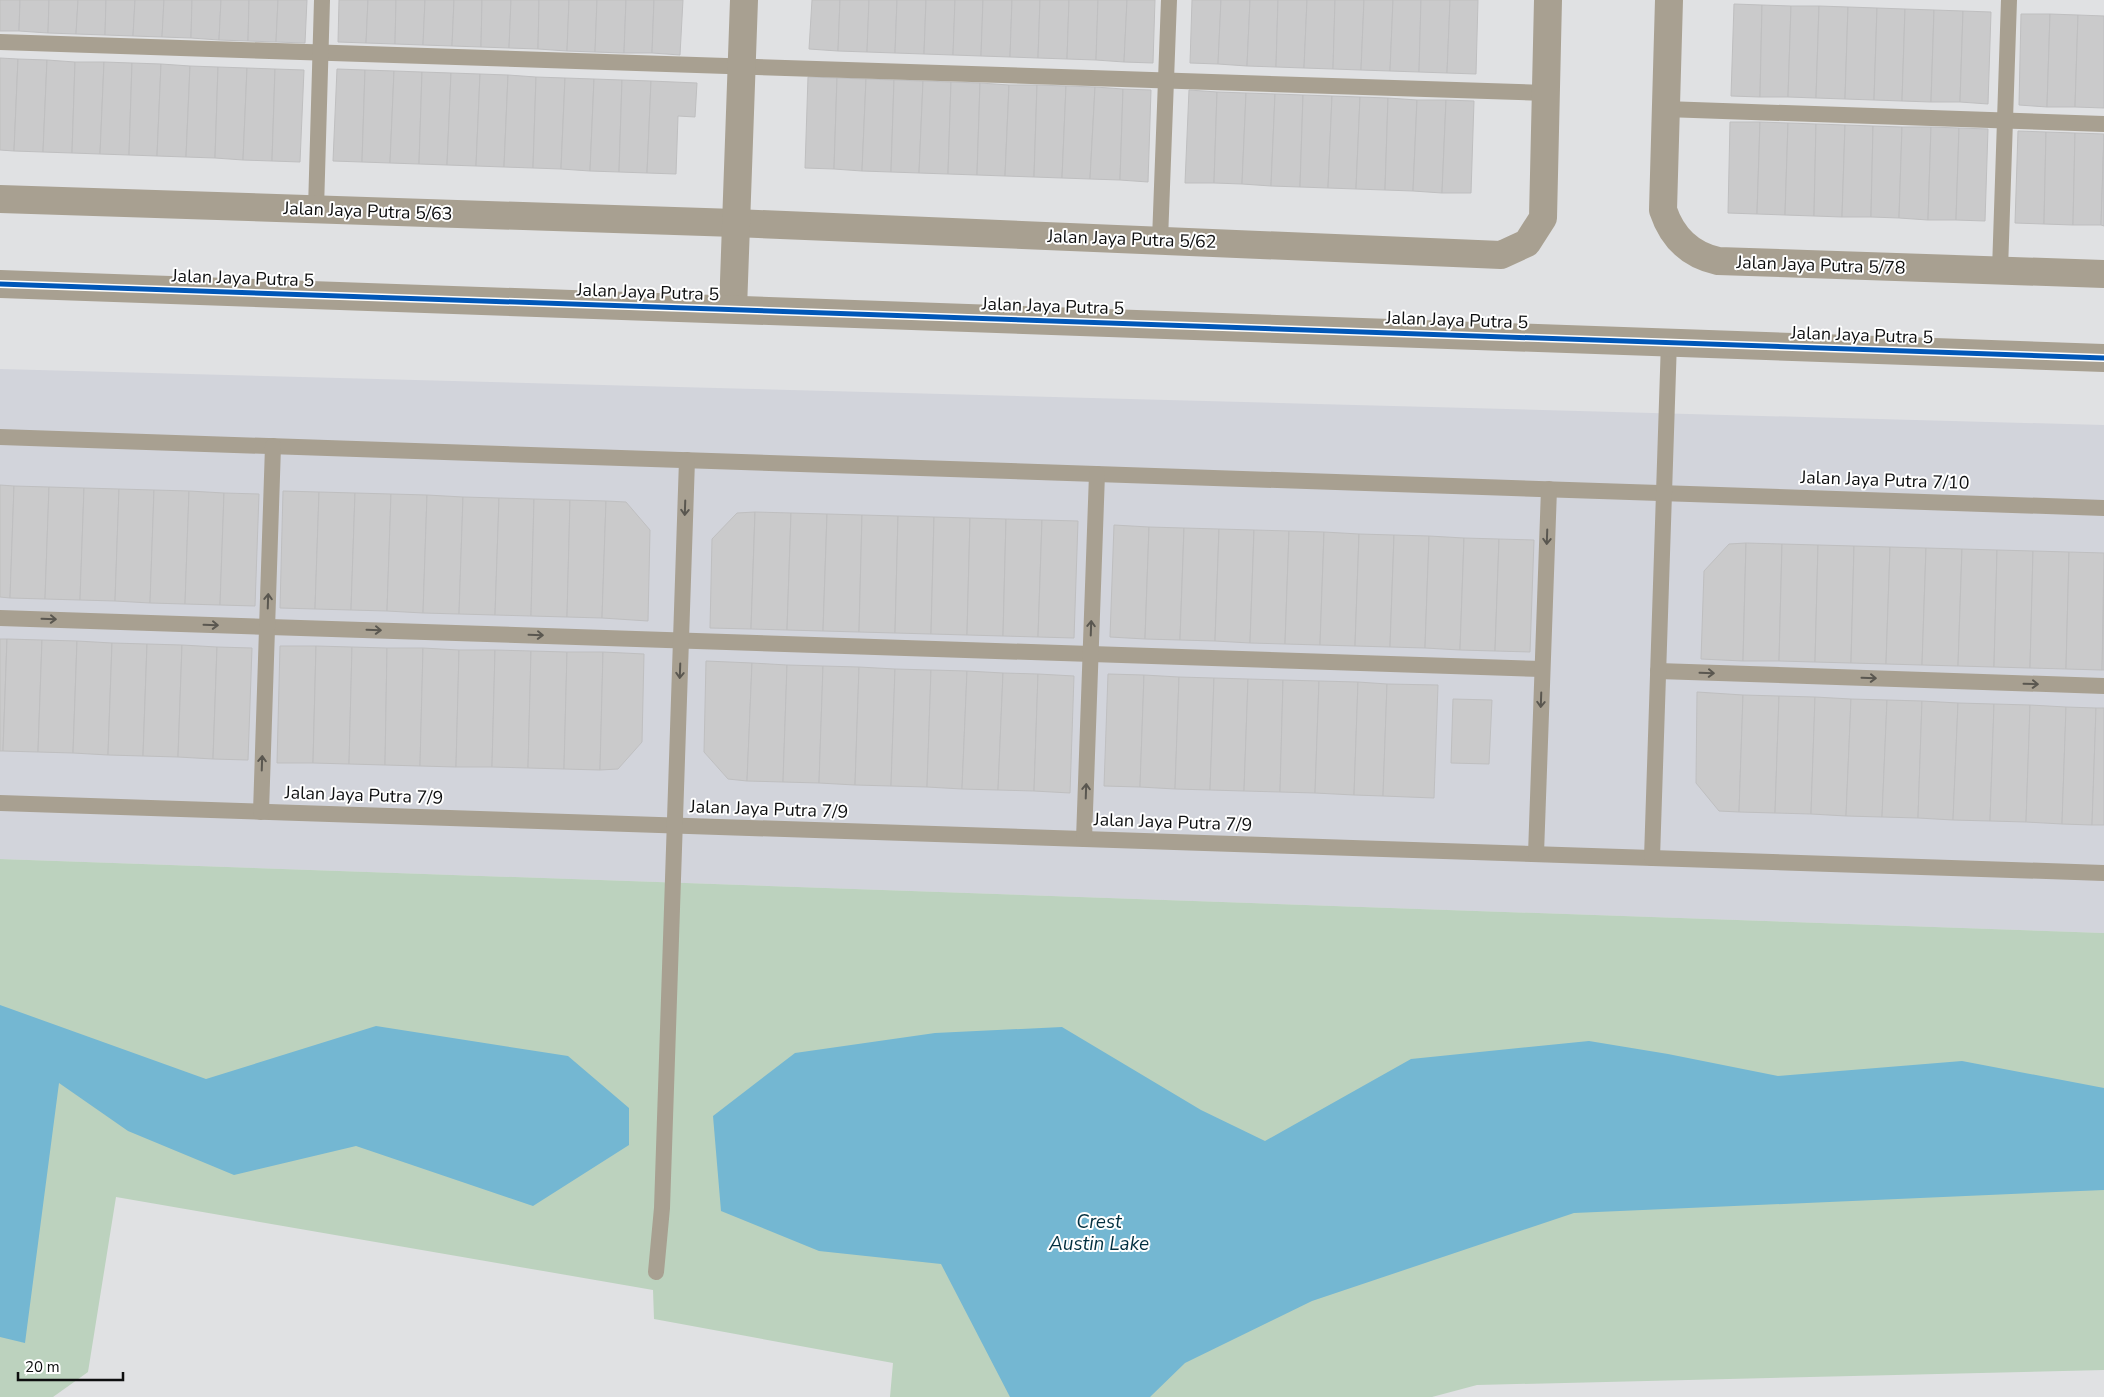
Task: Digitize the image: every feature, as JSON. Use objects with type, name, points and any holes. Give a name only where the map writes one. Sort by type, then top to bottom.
[{"type":"street","points":[[733,308],[744,0]]},
{"type":"street","points":[[1546,93],[1548,0]]},
{"type":"street","name":"Jalan Jaya Putra 5/78","points":[[1669,0],[1663,210],[1667,222],[1677,238],[1690,251],[1704,258],[1718,261],[2104,274]]},
{"type":"street","name":"Jalan Jaya Putra 5/62","points":[[735,222],[1500,255],[1527,243],[1543,218],[1546,93]]},
{"type":"street","name":"Jalan Jaya Putra 5/63","points":[[0,199],[735,222]]},
{"type":"street","name":"Jalan Jaya Putra 5","points":[[0,284],[733,308],[2104,358]]},
{"type":"lane","points":[[316,209],[322,0]]},
{"type":"lane","points":[[1160,240],[1169,0]]},
{"type":"lane","points":[[2000,270],[2009,0]]},
{"type":"lane","points":[[0,42],[1546,93]]},
{"type":"lane","points":[[1666,109],[2104,124]]},
{"type":"lane","points":[[1652,858],[1669,341]]},
{"type":"lane","name":"Jalan Jaya Putra 7/10","points":[[0,437],[2104,508]]},
{"type":"lane","points":[[261,812],[273,446]]},
{"type":"lane","points":[[656,1272],[662,1208],[687,460]]},
{"type":"lane","points":[[1084,839],[1097,474]]},
{"type":"lane","points":[[1536,854],[1549,488]]},
{"type":"lane","points":[[0,618],[1542,669]]},
{"type":"lane","points":[[1658,671],[2104,686]]},
{"type":"lane","name":"Jalan Jaya Putra 7/9","points":[[0,803],[2104,873]]},
{"type":"shaded area","points":[[0,369],[2104,425],[2104,933],[0,859]]},
{"type":"green space","points":[[0,859],[2104,933],[2104,1370],[1477,1385],[1432,1397],[890,1397],[893,1363],[654,1319],[653,1290],[116,1197],[88,1372],[53,1397],[0,1397]]},
{"type":"water","points":[[0,1005],[206,1079],[376,1026],[568,1056],[629,1108],[629,1145],[533,1206],[356,1146],[234,1175],[128,1131],[59,1083],[25,1343],[0,1337]]},
{"type":"water","name":"Crest Austin Lake","points":[[1062,1027],[1201,1110],[1265,1141],[1411,1059],[1589,1041],[1668,1054],[1778,1076],[1962,1061],[2104,1088],[2104,1190],[1574,1213],[1312,1301],[1185,1363],[1150,1397],[1010,1397],[941,1264],[819,1251],[721,1211],[713,1116],[795,1053],[935,1033]]},
{"type":"building","points":[[0,0],[20,0],[19,31],[0,31]]},
{"type":"building","points":[[20,0],[49,0],[48,33],[19,31]]},
{"type":"building","points":[[49,0],[78,0],[76,34],[48,33]]},
{"type":"building","points":[[78,0],[106,0],[105,35],[76,34]]},
{"type":"building","points":[[106,0],[135,0],[133,36],[105,35]]},
{"type":"building","points":[[135,0],[164,0],[162,37],[133,36]]},
{"type":"building","points":[[164,0],[192,0],[191,38],[162,37]]},
{"type":"building","points":[[192,0],[221,0],[219,40],[191,38]]},
{"type":"building","points":[[221,0],[249,0],[248,41],[219,40]]},
{"type":"building","points":[[249,0],[278,0],[276,42],[248,41]]},
{"type":"building","points":[[278,0],[307,0],[305,43],[276,42]]},
{"type":"building","points":[[339,0],[368,0],[366,43],[338,42]]},
{"type":"building","points":[[368,0],[396,0],[395,44],[366,43]]},
{"type":"building","points":[[396,0],[425,0],[423,45],[395,44]]},
{"type":"building","points":[[425,0],[454,0],[452,46],[423,45]]},
{"type":"building","points":[[454,0],[482,0],[481,47],[452,46]]},
{"type":"building","points":[[482,0],[511,0],[509,48],[481,47]]},
{"type":"building","points":[[511,0],[539,0],[538,49],[509,48]]},
{"type":"building","points":[[539,0],[569,0],[567,51],[538,49]]},
{"type":"building","points":[[569,0],[597,0],[595,52],[567,51]]},
{"type":"building","points":[[597,0],[626,0],[624,53],[595,52]]},
{"type":"building","points":[[626,0],[654,0],[652,53],[624,53]]},
{"type":"building","points":[[654,0],[683,0],[680,55],[652,53]]},
{"type":"building","points":[[812,0],[840,0],[838,51],[809,49]]},
{"type":"building","points":[[840,0],[869,0],[867,52],[838,51]]},
{"type":"building","points":[[869,0],[897,0],[895,53],[867,52]]},
{"type":"building","points":[[897,0],[926,0],[924,54],[895,53]]},
{"type":"building","points":[[926,0],[955,0],[953,55],[924,54]]},
{"type":"building","points":[[955,0],[983,0],[981,56],[953,55]]},
{"type":"building","points":[[983,0],[1012,0],[1010,57],[981,56]]},
{"type":"building","points":[[1012,0],[1040,0],[1038,58],[1010,57]]},
{"type":"building","points":[[1040,0],[1069,0],[1067,59],[1038,58]]},
{"type":"building","points":[[1069,0],[1098,0],[1096,60],[1067,59]]},
{"type":"building","points":[[1098,0],[1127,0],[1124,62],[1096,60]]},
{"type":"building","points":[[1127,0],[1155,0],[1153,63],[1124,62]]},
{"type":"building","points":[[1192,0],[1221,0],[1218,64],[1190,63]]},
{"type":"building","points":[[1221,0],[1250,0],[1247,66],[1218,64]]},
{"type":"building","points":[[1250,0],[1278,0],[1276,67],[1247,66]]},
{"type":"building","points":[[1278,0],[1307,0],[1304,68],[1276,67]]},
{"type":"building","points":[[1307,0],[1335,0],[1333,69],[1304,68]]},
{"type":"building","points":[[1335,0],[1364,0],[1361,70],[1333,69]]},
{"type":"building","points":[[1364,0],[1393,0],[1390,71],[1361,70]]},
{"type":"building","points":[[1393,0],[1421,0],[1419,72],[1390,71]]},
{"type":"building","points":[[1421,0],[1450,0],[1447,73],[1419,72]]},
{"type":"building","points":[[1450,0],[1478,0],[1476,74],[1447,73]]},
{"type":"building","points":[[1734,4],[1762,5],[1760,97],[1731,96]]},
{"type":"building","points":[[1762,5],[1791,6],[1788,97],[1760,97]]},
{"type":"building","points":[[1791,6],[1819,6],[1816,98],[1788,97]]},
{"type":"building","points":[[1819,6],[1848,7],[1845,99],[1816,98]]},
{"type":"building","points":[[1848,7],[1877,8],[1874,100],[1845,99]]},
{"type":"building","points":[[1877,8],[1905,9],[1902,101],[1874,100]]},
{"type":"building","points":[[1905,9],[1934,10],[1931,102],[1902,101]]},
{"type":"building","points":[[1934,10],[1963,11],[1960,102],[1931,102]]},
{"type":"building","points":[[1963,11],[1991,12],[1988,104],[1960,102]]},
{"type":"building","points":[[2021,14],[2050,14],[2047,107],[2019,105]]},
{"type":"building","points":[[2050,14],[2078,15],[2075,107],[2047,107]]},
{"type":"building","points":[[2078,15],[2104,16],[2104,108],[2075,107]]},
{"type":"building","points":[[0,58],[18,59],[14,151],[0,150]]},
{"type":"building","points":[[18,59],[47,60],[43,152],[14,151]]},
{"type":"building","points":[[47,60],[75,62],[72,153],[43,152]]},
{"type":"building","points":[[75,62],[104,62],[100,154],[72,153]]},
{"type":"building","points":[[104,62],[132,63],[129,155],[100,154]]},
{"type":"building","points":[[132,63],[161,64],[157,156],[129,155]]},
{"type":"building","points":[[161,64],[190,66],[186,157],[157,156]]},
{"type":"building","points":[[190,66],[218,67],[215,158],[186,157]]},
{"type":"building","points":[[218,67],[247,68],[243,160],[215,158]]},
{"type":"building","points":[[247,68],[275,69],[272,161],[243,160]]},
{"type":"building","points":[[275,69],[304,70],[300,162],[272,161]]},
{"type":"building","points":[[337,69],[365,70],[362,162],[333,161]]},
{"type":"building","points":[[365,70],[394,71],[390,163],[362,162]]},
{"type":"building","points":[[394,71],[422,72],[419,164],[390,163]]},
{"type":"building","points":[[422,72],[451,73],[447,165],[419,164]]},
{"type":"building","points":[[451,73],[480,74],[476,166],[447,165]]},
{"type":"building","points":[[480,74],[508,75],[504,167],[476,166]]},
{"type":"building","points":[[508,75],[536,77],[533,168],[504,167]]},
{"type":"building","points":[[536,77],[565,78],[561,169],[533,168]]},
{"type":"building","points":[[808,77],[837,78],[834,169],[805,168]]},
{"type":"building","points":[[565,78],[594,79],[590,171],[561,169]]},
{"type":"building","points":[[837,78],[866,79],[862,171],[834,169]]},
{"type":"building","points":[[594,79],[622,80],[619,172],[590,171]]},
{"type":"building","points":[[866,79],[894,80],[891,172],[862,171]]},
{"type":"building","points":[[622,80],[651,81],[647,173],[619,172]]},
{"type":"building","points":[[894,80],[923,81],[919,173],[891,172]]},
{"type":"building","points":[[651,81],[697,83],[695,117],[678,116],[676,174],[647,173]]},
{"type":"building","points":[[923,81],[951,82],[948,174],[919,173]]},
{"type":"building","points":[[951,82],[980,83],[977,175],[948,174]]},
{"type":"building","points":[[980,83],[1009,85],[1005,176],[977,175]]},
{"type":"building","points":[[1009,85],[1037,85],[1034,177],[1005,176]]},
{"type":"building","points":[[1037,85],[1066,86],[1062,178],[1034,177]]},
{"type":"building","points":[[1066,86],[1095,87],[1090,179],[1062,178]]},
{"type":"building","points":[[1095,87],[1123,89],[1120,180],[1090,179]]},
{"type":"building","points":[[1123,89],[1151,90],[1148,182],[1120,180]]},
{"type":"building","points":[[1189,90],[1217,92],[1214,183],[1185,183]]},
{"type":"building","points":[[1217,92],[1246,93],[1242,184],[1214,183]]},
{"type":"building","points":[[1246,93],[1275,94],[1271,186],[1242,184]]},
{"type":"building","points":[[1275,94],[1303,95],[1300,187],[1271,186]]},
{"type":"building","points":[[1303,95],[1332,96],[1328,188],[1300,187]]},
{"type":"building","points":[[1332,96],[1360,97],[1356,189],[1328,188]]},
{"type":"building","points":[[1360,97],[1388,98],[1385,190],[1356,189]]},
{"type":"building","points":[[1388,98],[1417,100],[1413,191],[1385,190]]},
{"type":"building","points":[[1417,100],[1446,100],[1442,193],[1413,191]]},
{"type":"building","points":[[1446,100],[1474,101],[1471,193],[1442,193]]},
{"type":"building","points":[[1730,122],[1760,122],[1757,214],[1728,213]]},
{"type":"building","points":[[1760,122],[1788,123],[1785,215],[1757,214]]},
{"type":"building","points":[[1788,123],[1816,124],[1814,216],[1785,215]]},
{"type":"building","points":[[1816,124],[1845,125],[1842,217],[1814,216]]},
{"type":"building","points":[[1845,125],[1873,126],[1871,217],[1842,217]]},
{"type":"building","points":[[1873,126],[1902,127],[1899,218],[1871,217]]},
{"type":"building","points":[[1902,127],[1931,127],[1928,220],[1899,218]]},
{"type":"building","points":[[1931,127],[1959,128],[1956,220],[1928,220]]},
{"type":"building","points":[[1959,128],[1988,129],[1985,221],[1956,220]]},
{"type":"building","points":[[2018,131],[2046,132],[2044,224],[2015,223]]},
{"type":"building","points":[[2046,132],[2075,133],[2073,225],[2044,224]]},
{"type":"building","points":[[2075,133],[2104,134],[2101,225],[2073,225]]},
{"type":"building","points":[[2104,134],[2104,226],[2101,225]]},
{"type":"building","points":[[0,485],[14,486],[10,598],[0,597]]},
{"type":"building","points":[[14,486],[49,487],[45,599],[10,598]]},
{"type":"building","points":[[49,487],[84,488],[80,600],[45,599]]},
{"type":"building","points":[[84,488],[119,489],[115,601],[80,600]]},
{"type":"building","points":[[119,489],[154,490],[150,603],[115,601]]},
{"type":"building","points":[[154,490],[189,491],[185,604],[150,603]]},
{"type":"building","points":[[189,491],[224,493],[220,605],[185,604]]},
{"type":"building","points":[[283,491],[319,492],[315,609],[280,608]]},
{"type":"building","points":[[319,492],[355,493],[351,610],[315,609]]},
{"type":"building","points":[[224,493],[259,494],[255,606],[220,605]]},
{"type":"building","points":[[355,493],[391,494],[387,611],[351,610]]},
{"type":"building","points":[[391,494],[427,495],[423,613],[387,611]]},
{"type":"building","points":[[427,495],[463,497],[459,614],[423,613]]},
{"type":"building","points":[[463,497],[499,498],[495,615],[459,614]]},
{"type":"building","points":[[499,498],[534,499],[531,616],[495,615]]},
{"type":"building","points":[[534,499],[570,500],[567,617],[531,616]]},
{"type":"building","points":[[570,500],[606,501],[602,618],[567,617]]},
{"type":"building","points":[[606,501],[626,502],[650,530],[648,621],[602,618]]},
{"type":"building","points":[[755,512],[751,629],[710,628],[712,539],[737,513]]},
{"type":"building","points":[[755,512],[791,513],[787,630],[751,629]]},
{"type":"building","points":[[791,513],[827,514],[823,631],[787,630]]},
{"type":"building","points":[[827,514],[862,515],[859,632],[823,631]]},
{"type":"building","points":[[862,515],[898,516],[895,633],[859,632]]},
{"type":"building","points":[[898,516],[934,517],[931,634],[895,633]]},
{"type":"building","points":[[934,517],[970,518],[967,635],[931,634]]},
{"type":"building","points":[[970,518],[1006,519],[1003,636],[967,635]]},
{"type":"building","points":[[1006,519],[1042,520],[1038,637],[1003,636]]},
{"type":"building","points":[[1042,520],[1078,521],[1074,638],[1038,637]]},
{"type":"building","points":[[1114,525],[1149,527],[1145,639],[1110,637]]},
{"type":"building","points":[[1149,527],[1184,528],[1180,640],[1145,639]]},
{"type":"building","points":[[1184,528],[1219,529],[1215,641],[1180,640]]},
{"type":"building","points":[[1219,529],[1254,530],[1250,643],[1215,641]]},
{"type":"building","points":[[1254,530],[1289,531],[1285,644],[1250,643]]},
{"type":"building","points":[[1289,531],[1324,532],[1320,645],[1285,644]]},
{"type":"building","points":[[1324,532],[1359,534],[1355,646],[1320,645]]},
{"type":"building","points":[[1359,534],[1394,535],[1390,647],[1355,646]]},
{"type":"building","points":[[1394,535],[1429,536],[1425,648],[1390,647]]},
{"type":"building","points":[[1429,536],[1464,538],[1460,650],[1425,648]]},
{"type":"building","points":[[1464,538],[1499,539],[1495,651],[1460,650]]},
{"type":"building","points":[[1499,539],[1534,540],[1530,652],[1495,651]]},
{"type":"building","points":[[1746,543],[1743,661],[1701,659],[1704,571],[1729,544]]},
{"type":"building","points":[[1746,543],[1782,544],[1779,661],[1743,661]]},
{"type":"building","points":[[1782,544],[1818,545],[1815,662],[1779,661]]},
{"type":"building","points":[[1818,545],[1854,546],[1851,663],[1815,662]]},
{"type":"building","points":[[1854,546],[1890,547],[1886,664],[1851,663]]},
{"type":"building","points":[[1890,547],[1926,548],[1922,665],[1886,664]]},
{"type":"building","points":[[1926,548],[1962,549],[1958,666],[1922,665]]},
{"type":"building","points":[[1962,549],[1997,550],[1994,667],[1958,666]]},
{"type":"building","points":[[1997,550],[2033,551],[2030,668],[1994,667]]},
{"type":"building","points":[[2033,551],[2069,552],[2066,669],[2030,668]]},
{"type":"building","points":[[2069,552],[2104,553],[2102,670],[2066,669]]},
{"type":"building","points":[[2104,589],[2104,670],[2102,670]]},
{"type":"building","points":[[0,639],[7,639],[3,751],[0,751]]},
{"type":"building","points":[[7,639],[42,640],[38,752],[3,751]]},
{"type":"building","points":[[42,640],[77,641],[73,753],[38,752]]},
{"type":"building","points":[[77,641],[112,643],[108,755],[73,753]]},
{"type":"building","points":[[112,643],[147,644],[143,756],[108,755]]},
{"type":"building","points":[[147,644],[182,645],[178,757],[143,756]]},
{"type":"building","points":[[182,645],[217,647],[213,759],[178,757]]},
{"type":"building","points":[[280,646],[316,646],[313,763],[277,763]]},
{"type":"building","points":[[316,646],[352,647],[349,764],[313,763]]},
{"type":"building","points":[[217,647],[252,648],[248,760],[213,759]]},
{"type":"building","points":[[352,647],[387,648],[385,765],[349,764]]},
{"type":"building","points":[[387,648],[423,648],[420,766],[385,765]]},
{"type":"building","points":[[423,648],[459,650],[456,767],[420,766]]},
{"type":"building","points":[[459,650],[495,650],[492,767],[456,767]]},
{"type":"building","points":[[495,650],[531,651],[528,768],[492,767]]},
{"type":"building","points":[[531,651],[567,652],[564,769],[528,768]]},
{"type":"building","points":[[567,652],[603,652],[600,770],[564,769]]},
{"type":"building","points":[[603,652],[644,654],[642,742],[618,769],[600,770]]},
{"type":"building","points":[[706,661],[752,663],[747,781],[728,779],[704,752]]},
{"type":"building","points":[[752,663],[787,665],[783,782],[747,781]]},
{"type":"building","points":[[787,665],[823,666],[819,783],[783,782]]},
{"type":"building","points":[[823,666],[859,667],[855,785],[819,783]]},
{"type":"building","points":[[859,667],[895,669],[891,786],[855,785]]},
{"type":"building","points":[[895,669],[931,670],[927,787],[891,786]]},
{"type":"building","points":[[931,670],[967,671],[962,789],[927,787]]},
{"type":"building","points":[[967,671],[1003,673],[998,790],[962,789]]},
{"type":"building","points":[[1003,673],[1038,674],[1034,791],[998,790]]},
{"type":"building","points":[[1038,674],[1074,676],[1070,793],[1034,791]]},
{"type":"building","points":[[1108,674],[1144,675],[1140,787],[1104,786]]},
{"type":"building","points":[[1144,675],[1179,677],[1175,789],[1140,787]]},
{"type":"building","points":[[1179,677],[1214,678],[1210,790],[1175,789]]},
{"type":"building","points":[[1214,678],[1248,679],[1244,791],[1210,790]]},
{"type":"building","points":[[1248,679],[1283,680],[1280,792],[1244,791]]},
{"type":"building","points":[[1283,680],[1319,681],[1315,793],[1280,792]]},
{"type":"building","points":[[1319,681],[1358,682],[1354,795],[1315,793]]},
{"type":"building","points":[[1358,682],[1387,684],[1383,796],[1354,795]]},
{"type":"building","points":[[1387,684],[1438,685],[1434,798],[1383,796]]},
{"type":"building","points":[[1697,692],[1743,695],[1739,812],[1719,811],[1696,783]]},
{"type":"building","points":[[1743,695],[1779,696],[1775,813],[1739,812]]},
{"type":"building","points":[[1779,696],[1815,697],[1811,814],[1775,813]]},
{"type":"building","points":[[1815,697],[1851,699],[1846,816],[1811,814]]},
{"type":"building","points":[[1453,699],[1492,700],[1489,764],[1451,763]]},
{"type":"building","points":[[1851,699],[1887,700],[1882,817],[1846,816]]},
{"type":"building","points":[[1887,700],[1922,701],[1918,818],[1882,817]]},
{"type":"building","points":[[1922,701],[1958,703],[1953,820],[1918,818]]},
{"type":"building","points":[[1958,703],[1994,704],[1990,821],[1953,820]]},
{"type":"building","points":[[1994,704],[2030,705],[2026,822],[1990,821]]},
{"type":"building","points":[[2030,705],[2066,707],[2062,824],[2026,822]]},
{"type":"building","points":[[2066,707],[2096,708],[2092,825],[2062,824]]},
{"type":"building","points":[[2096,708],[2104,708],[2104,825],[2092,825]]},
{"type":"cycle path","points":[[0,284],[2104,358]]}]
